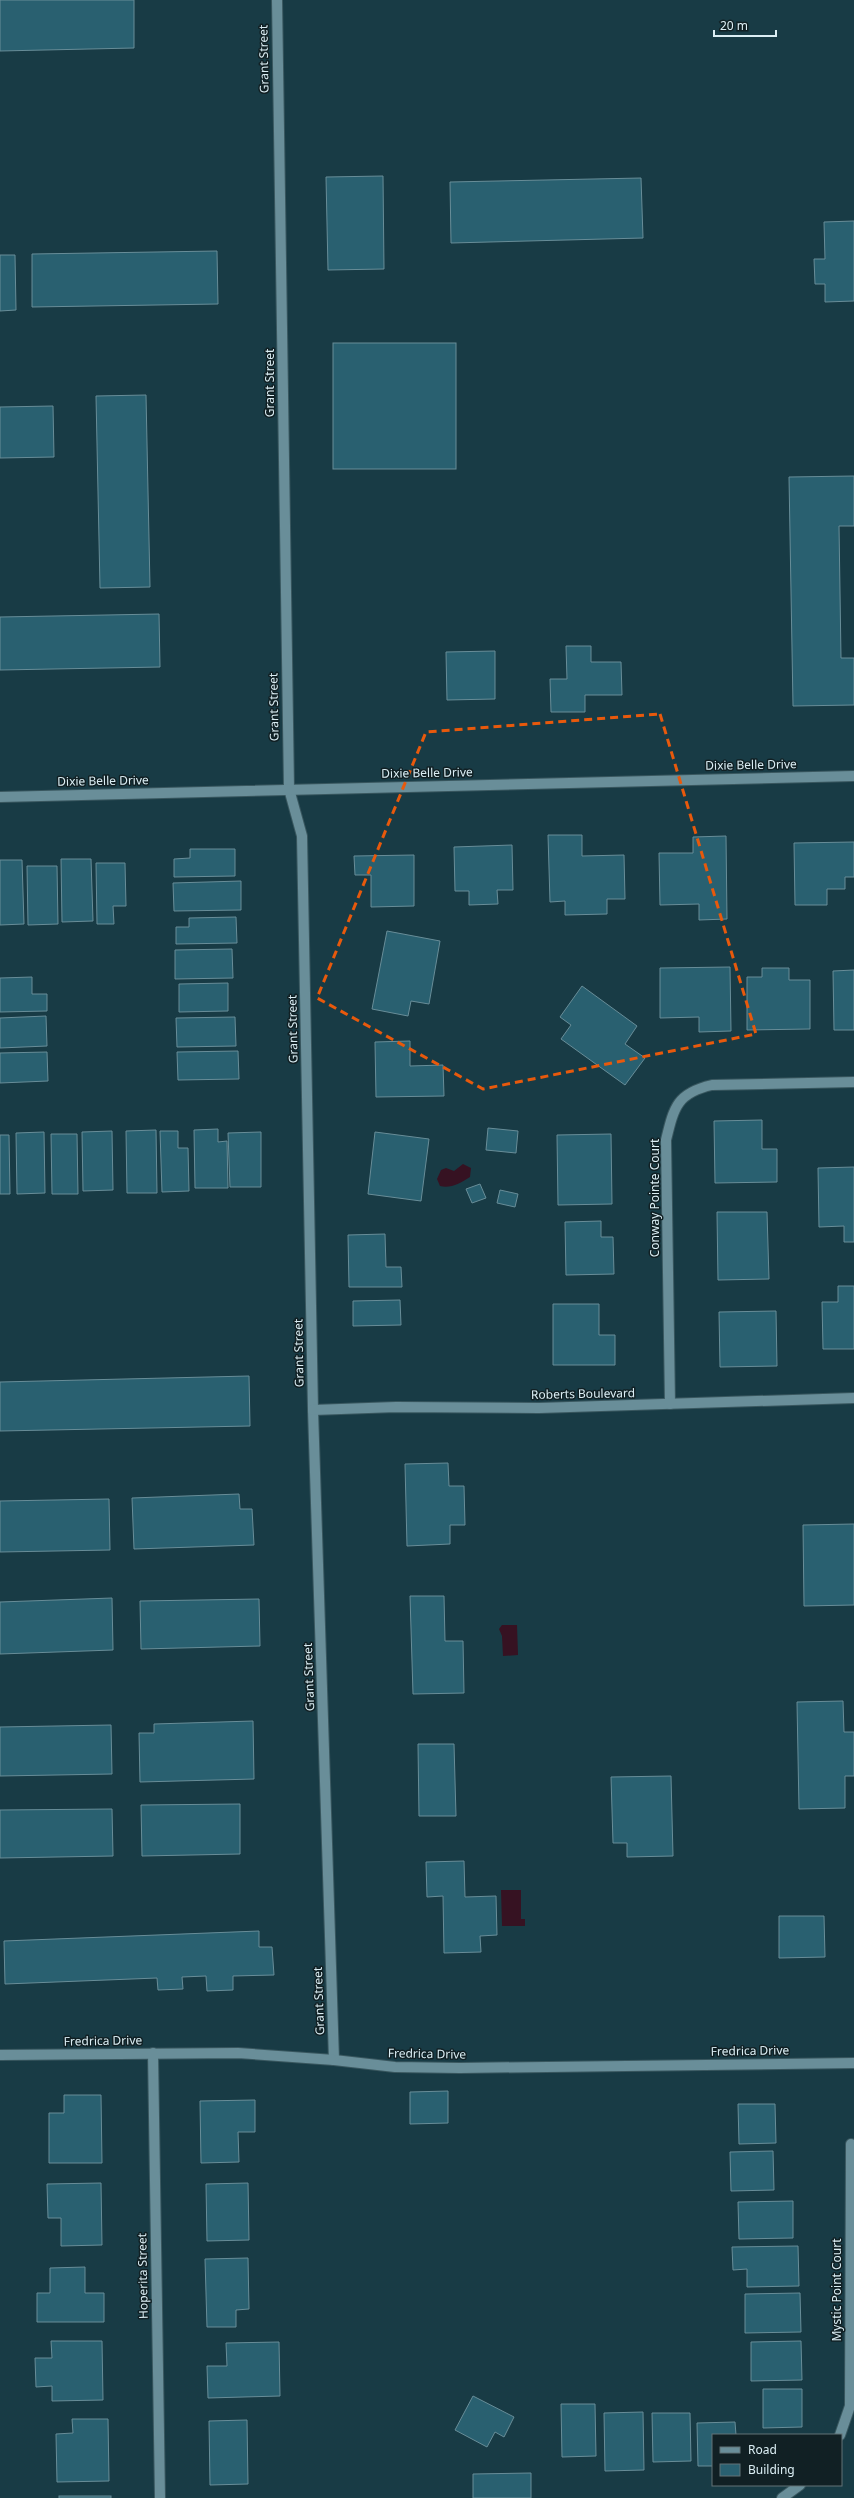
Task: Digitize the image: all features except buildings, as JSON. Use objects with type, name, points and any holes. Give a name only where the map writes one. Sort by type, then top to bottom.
[{"type":"street","name":"Grant Street","points":[[277,0],[289,789],[302,836],[313,1410],[334,2060]]},
{"type":"street","name":"Dixie Belle Drive","points":[[0,797],[854,776]]},
{"type":"street","name":"Conway Pointe Court","points":[[670,1404],[666,1140],[673,1110],[692,1090],[712,1085],[854,1082]]},
{"type":"street","name":"Roberts Boulevard","points":[[313,1410],[396,1406],[538,1408],[854,1398]]},
{"type":"street","name":"Hoperita Street","points":[[153,2053],[160,2498]]},
{"type":"street","name":"Fredrica Drive","points":[[0,2055],[238,2053],[334,2060],[395,2067],[453,2068],[854,2063]]},
{"type":"street","name":"Mystic Point Court","points":[[840,2434],[852,2406],[851,2144]]},
{"type":"street","points":[[782,2498],[799,2486]]},
{"type":"highlighted area","points":[[660,714],[756,1034],[483,1089],[317,998],[426,732]]},
{"type":"shaded area","points":[[463,1164],[471,1168],[470,1177],[452,1186],[440,1186],[437,1179],[441,1170],[446,1168],[454,1171]]},
{"type":"shaded area","points":[[502,1625],[517,1625],[518,1655],[503,1656],[502,1636],[499,1629]]},
{"type":"shaded area","points":[[501,1890],[521,1890],[521,1919],[525,1919],[525,1926],[502,1926]]}]
